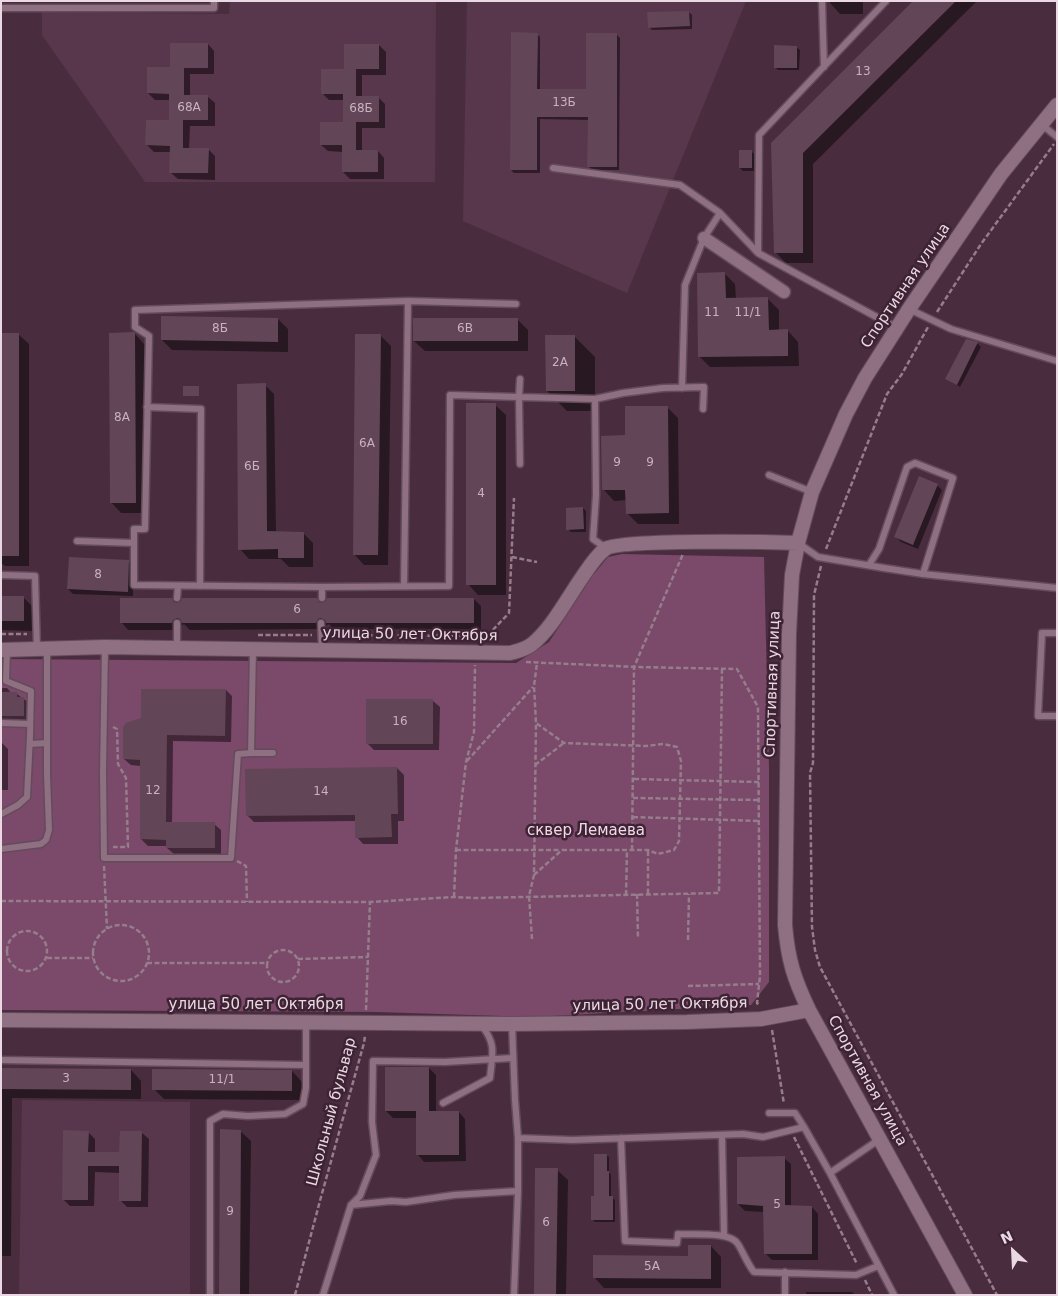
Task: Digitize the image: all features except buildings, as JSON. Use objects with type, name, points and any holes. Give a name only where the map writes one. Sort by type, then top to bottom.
[{"type":"street","name":"Спортивная улица","points":[[965,1295],[809,1010],[791,969],[785,925],[789,634],[792,575],[798,543],[812,492],[846,414],[865,378],[909,309],[1001,174],[1057,105]]},
{"type":"street","points":[[704,238],[784,292]]},
{"type":"street","points":[[606,548],[614,545],[650,543],[798,543]]},
{"type":"street","name":"улица 50 лет Октября","points":[[4,650],[105,647],[177,648],[255,642],[323,642],[475,654],[510,653],[529,646],[550,625],[590,566],[606,548]]},
{"type":"street","name":"улица 50 лет Октября","points":[[1,1020],[481,1024],[687,1022],[770,1017],[809,1010]]},
{"type":"lane","points":[[1,8],[23,5],[214,8],[214,1]]},
{"type":"lane","points":[[822,1],[824,67]]},
{"type":"lane","points":[[758,253],[759,135],[886,1]]},
{"type":"lane","points":[[1041,124],[1057,138]]},
{"type":"lane","points":[[553,168],[680,184],[720,213],[758,253],[897,328]]},
{"type":"lane","points":[[682,388],[685,285],[704,238],[720,213]]},
{"type":"lane","points":[[516,304],[408,301],[135,310],[135,327],[149,336],[145,528],[134,529],[134,585],[449,586],[450,395],[595,399],[663,388],[704,387],[703,409]]},
{"type":"lane","points":[[404,586],[408,301]]},
{"type":"lane","points":[[909,309],[951,329],[1057,361]]},
{"type":"lane","points":[[520,379],[520,464]]},
{"type":"lane","points":[[595,399],[596,495],[592,539],[606,548]]},
{"type":"lane","points":[[148,407],[201,409],[200,586]]},
{"type":"lane","points":[[869,565],[879,549],[908,467],[915,463],[953,478],[923,574]]},
{"type":"lane","points":[[769,475],[812,492]]},
{"type":"lane","points":[[77,541],[134,543]]},
{"type":"lane","points":[[798,543],[818,556],[869,565],[923,574],[1057,588]]},
{"type":"lane","points":[[1,575],[36,576],[36,634],[42,649],[49,830],[46,840],[41,844],[1,849]]},
{"type":"lane","points":[[177,598],[178,586]]},
{"type":"lane","points":[[322,587],[322,598]]},
{"type":"lane","points":[[177,623],[177,648]]},
{"type":"lane","points":[[321,623],[323,642]]},
{"type":"lane","points":[[1057,633],[1042,633],[1038,716],[1057,716]]},
{"type":"lane","points":[[251,753],[255,642]]},
{"type":"lane","points":[[105,647],[104,858],[232,858],[238,754],[273,753]]},
{"type":"lane","points":[[1,814],[18,805],[27,797],[31,691],[4,681],[4,650]]},
{"type":"lane","points":[[1,723],[30,724]]},
{"type":"lane","points":[[30,744],[47,744]]},
{"type":"lane","points":[[210,1295],[210,1121],[223,1114],[248,1116],[285,1114],[303,1104],[306,1088],[306,1022]]},
{"type":"lane","points":[[443,1104],[490,1078],[492,1048],[490,1036],[481,1024]]},
{"type":"lane","points":[[512,1024],[514,1100],[518,1138],[514,1295]]},
{"type":"lane","points":[[323,1295],[351,1205],[360,1196],[376,1155],[372,1122],[373,1061],[445,1062],[513,1058]]},
{"type":"lane","points":[[1,1060],[305,1065]]},
{"type":"lane","points":[[769,1113],[795,1113],[830,1173],[894,1295]]},
{"type":"lane","points":[[518,1138],[572,1140],[743,1134],[763,1137],[804,1127]]},
{"type":"lane","points":[[722,1135],[724,1235]]},
{"type":"lane","points":[[621,1138],[625,1241],[676,1243],[678,1234],[724,1235],[737,1242],[747,1263],[754,1272],[856,1275],[878,1266]]},
{"type":"lane","points":[[830,1173],[880,1139]]},
{"type":"lane","points":[[351,1205],[391,1201],[406,1202],[454,1195],[518,1191]]},
{"type":"lane","points":[[785,1272],[785,1295]]},
{"type":"path","points":[[997,1295],[820,968],[815,950],[812,927],[810,773],[813,763],[814,595],[823,557],[887,394],[902,374],[924,333],[982,244],[1057,138]]},
{"type":"path","points":[[323,642],[488,635],[509,613],[514,498]]},
{"type":"path","points":[[632,850],[634,667],[685,551]]},
{"type":"path","points":[[512,556],[537,562]]},
{"type":"path","points":[[1,634],[36,634]]},
{"type":"path","points":[[255,642],[314,635]]},
{"type":"path","points":[[454,897],[456,850],[466,762],[474,732],[475,654]]},
{"type":"path","points":[[519,662],[737,669],[758,707],[759,984],[757,1003],[770,1017]]},
{"type":"path","points":[[532,939],[529,896],[534,875],[536,722],[534,686],[537,663]]},
{"type":"path","points":[[1,901],[370,902],[454,897],[719,893],[722,669]]},
{"type":"path","points":[[466,762],[534,686]]},
{"type":"path","points":[[104,847],[128,847],[126,778],[118,764],[117,729],[105,722]]},
{"type":"path","points":[[456,850],[648,850],[658,854],[674,850],[679,841],[680,818],[680,761],[677,747],[663,744],[646,746],[634,744],[564,743],[536,722]]},
{"type":"path","points":[[535,765],[564,743]]},
{"type":"path","points":[[634,778],[759,782]]},
{"type":"path","points":[[633,798],[759,800]]},
{"type":"path","points":[[633,817],[759,821]]},
{"type":"path","points":[[534,875],[562,850]]},
{"type":"path","points":[[626,894],[627,850]]},
{"type":"path","points":[[648,850],[648,894]]},
{"type":"path","points":[[104,858],[107,929]]},
{"type":"path","points":[[232,858],[246,866],[247,902]]},
{"type":"path","points":[[637,894],[638,939]]},
{"type":"path","points":[[688,894],[688,940]]},
{"type":"path","name":"Школьный бульвар","points":[[295,1295],[364,1043],[370,902]]},
{"type":"path","points":[[119,926],[128,927],[136,930],[143,937],[147,945],[147,963],[135,977],[118,981],[101,974],[96,966],[93,958],[93,948],[96,940],[107,929],[119,926]]},
{"type":"path","points":[[32,931],[39,934],[47,944],[47,958],[38,968],[26,972],[13,966],[7,955],[9,941],[19,932],[32,931]]},
{"type":"path","points":[[281,950],[291,952],[298,960],[299,970],[293,979],[288,982],[277,981],[272,978],[267,969],[267,963],[272,954],[281,950]]},
{"type":"path","points":[[1,955],[7,955]]},
{"type":"path","points":[[298,960],[368,957]]},
{"type":"path","points":[[47,958],[93,958]]},
{"type":"path","points":[[147,963],[267,963]]},
{"type":"path","points":[[688,986],[759,984]]},
{"type":"shaded area","points":[[230,1],[436,1],[435,182],[145,182],[42,35],[42,12],[229,14]]},
{"type":"shaded area","points":[[467,1],[746,1],[627,293],[463,221]]},
{"type":"shaded area","points":[[22,1100],[190,1102],[190,1295],[19,1295]]},
{"type":"green space","name":"сквер Лемаева","points":[[622,554],[764,557],[769,768],[769,982],[751,1005],[533,1017],[377,1012],[1,1010],[1,659],[516,663],[549,642],[593,575],[608,557]]}]
